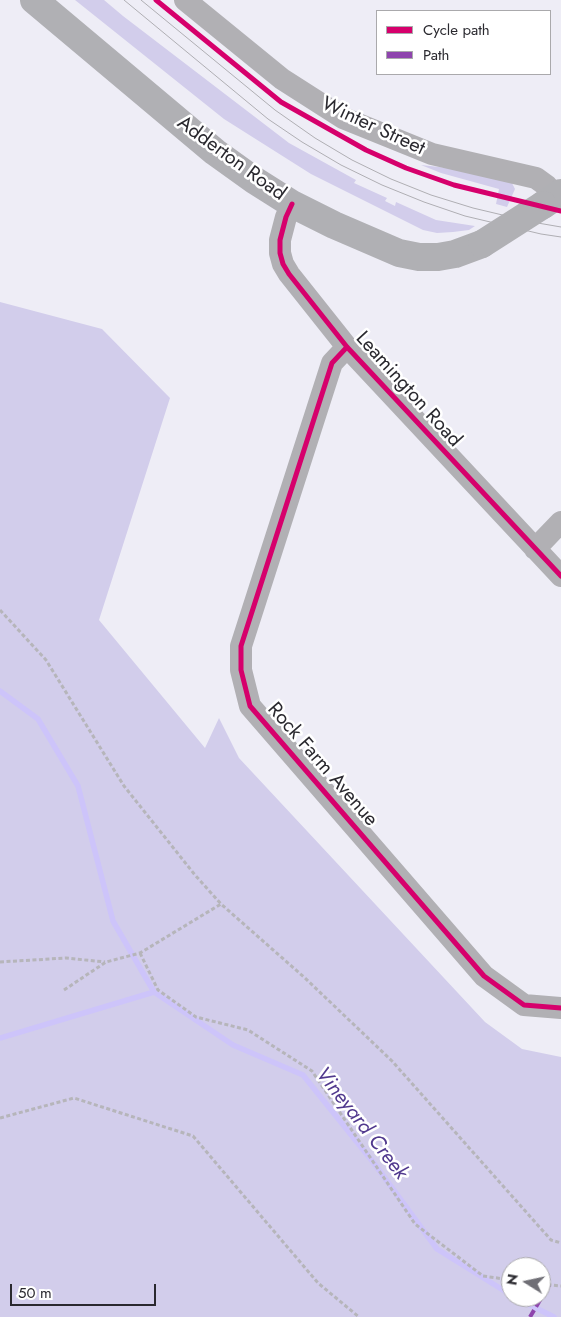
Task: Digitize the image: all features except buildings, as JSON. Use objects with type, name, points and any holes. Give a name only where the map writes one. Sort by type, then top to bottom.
[{"type":"main road","name":"Adderton Road","points":[[34,0],[214,152],[254,180],[292,204],[334,225],[399,253],[419,257],[438,257],[455,254],[482,244],[553,198]]},
{"type":"street","name":"Winter Street","points":[[185,0],[282,79],[343,118],[432,154],[536,178],[547,186],[553,198]]},
{"type":"street","name":"Leamington Road","points":[[292,204],[286,217],[280,240],[280,253],[283,264],[347,347],[561,576]]},
{"type":"street","name":"Rock Farm Avenue","points":[[347,347],[332,363],[241,646],[241,670],[250,706],[484,976],[524,1005],[561,1008]]},
{"type":"street","points":[[535,549],[561,522]]},
{"type":"path","points":[[0,610],[46,660],[124,786],[194,875],[221,904],[305,978],[392,1061],[551,1240],[561,1242]]},
{"type":"path","points":[[64,990],[106,962],[140,953],[221,904]]},
{"type":"path","points":[[140,953],[158,990],[196,1017],[248,1030],[312,1071],[415,1224],[483,1276],[501,1279]]},
{"type":"path","points":[[0,962],[66,958],[106,962]]},
{"type":"path","points":[[0,1118],[74,1098],[193,1136],[318,1283],[359,1317]]},
{"type":"shaded area","points":[[75,0],[104,0],[289,143],[356,180],[354,183],[387,198],[385,201],[395,206],[396,202],[436,220],[475,226],[469,230],[453,232],[437,233],[423,230],[311,174],[224,119]]},
{"type":"shaded area","points":[[421,165],[448,168],[512,183],[515,189],[507,207],[496,204],[499,189],[441,173]]},
{"type":"shaded area","points":[[0,302],[102,329],[170,398],[99,620],[205,748],[219,718],[239,758],[485,1022],[522,1049],[561,1057],[561,1317],[0,1317]]},
{"type":"waterway","name":"Vineyard Creek","points":[[0,691],[38,719],[78,786],[113,921],[154,992],[233,1045],[303,1075],[373,1162],[437,1249],[501,1289]]},
{"type":"waterway","points":[[0,1038],[154,992]]},
{"type":"waterway","name":"Vineyard Creek","points":[[534,1307],[554,1317]]},
{"type":"tram line","points":[[124,0],[268,119],[341,165],[382,185],[465,216],[561,237]]},
{"type":"tram line","points":[[141,0],[275,110],[315,138],[352,160],[391,179],[431,195],[473,208],[561,227]]},
{"type":"marked path","points":[[530,1317],[536,1307]]},
{"type":"cycle path","points":[[156,0],[281,102],[366,150],[406,168],[454,185],[561,211]]},
{"type":"cycle path","points":[[292,204],[286,217],[280,240],[280,253],[283,264],[289,274],[347,347],[561,576]]},
{"type":"cycle path","points":[[347,347],[332,363],[241,646],[241,670],[250,706],[484,976],[524,1005],[561,1008]]}]
